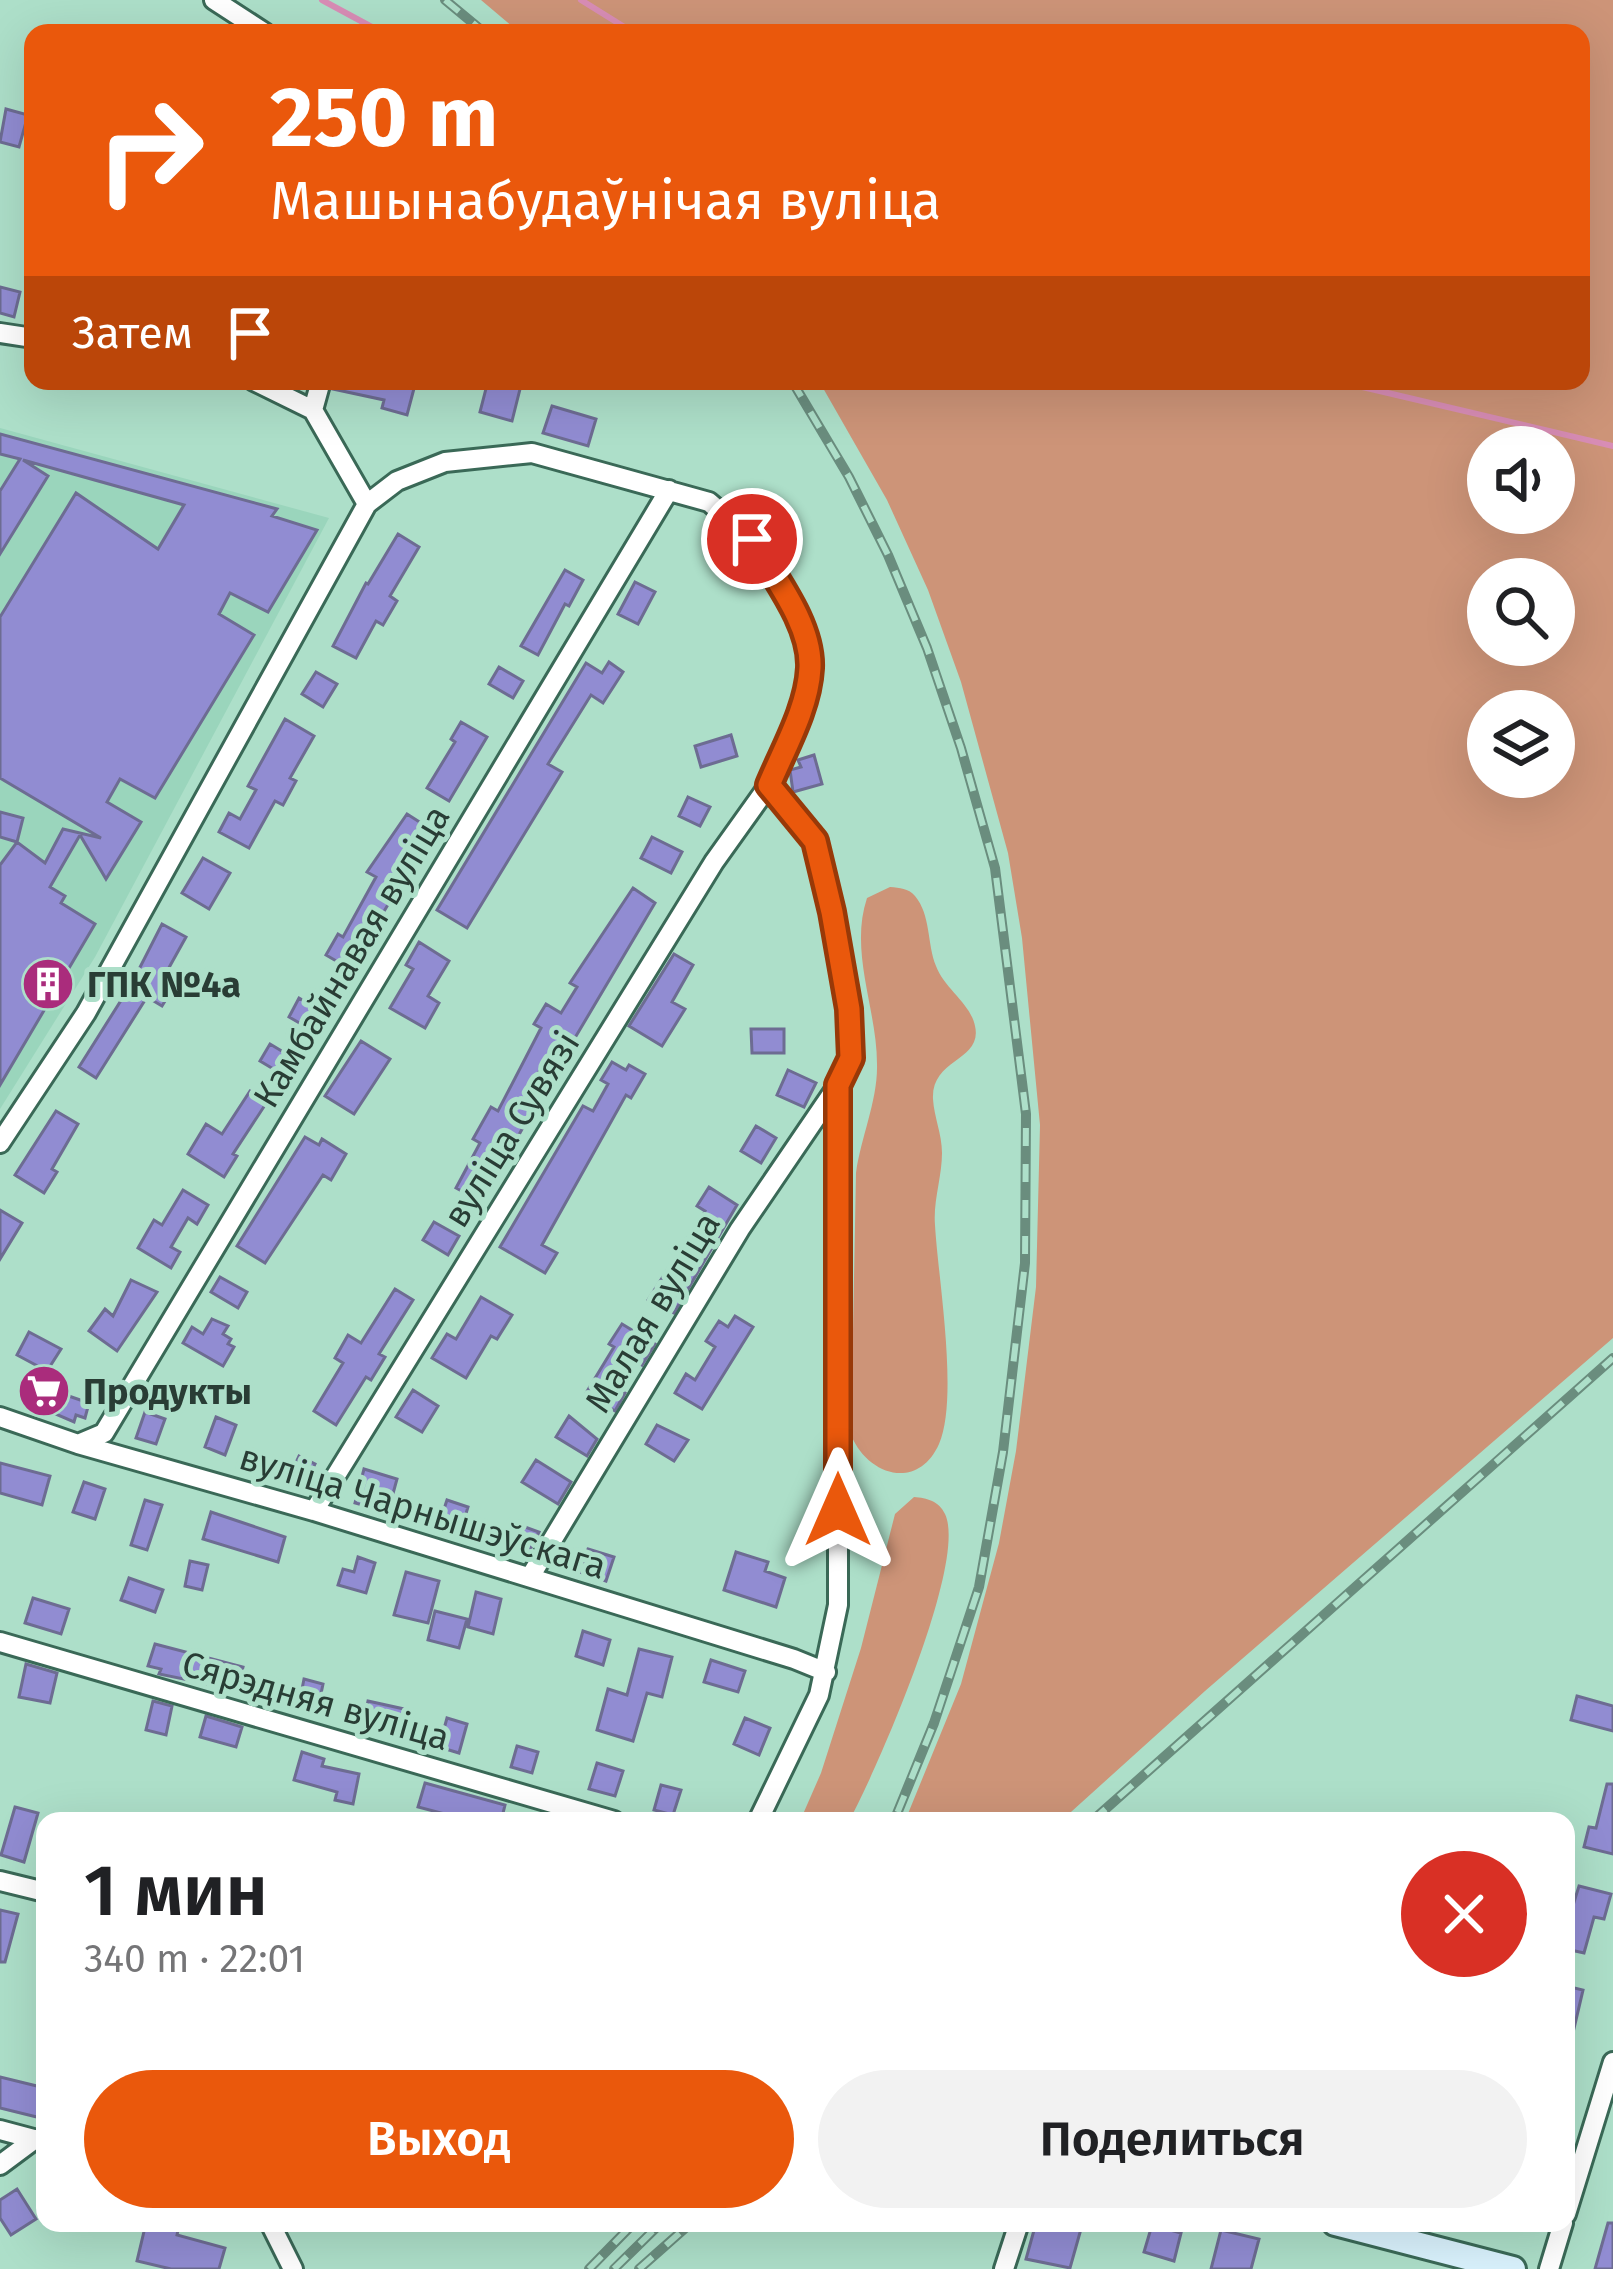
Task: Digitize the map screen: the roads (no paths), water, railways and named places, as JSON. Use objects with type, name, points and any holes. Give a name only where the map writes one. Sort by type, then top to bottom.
[{"type":"street","points":[[214,0],[251,24]]},
{"type":"street","points":[[0,1143],[95,996],[367,504],[313,410],[272,390]]},
{"type":"street","points":[[313,410],[319,390]]},
{"type":"street","name":"вуліца Сувязі","points":[[314,1511],[714,862],[769,785],[802,704],[811,665],[801,625],[752,539],[709,502],[532,453],[445,462],[397,481],[367,504]]},
{"type":"street","name":"Камбайнавая вуліца","points":[[79,1444],[104,1433],[668,490]]},
{"type":"street","points":[[762,1812],[819,1696],[838,1605],[838,1085],[851,1058],[849,1009],[815,841],[769,785]]},
{"type":"street","name":"Малая вуліца","points":[[530,1576],[740,1229],[838,1085]]},
{"type":"street","name":"вуліца Чарнышэўскага","points":[[0,1417],[530,1576],[826,1672]]},
{"type":"street","name":"Сярэдняя вуліца","points":[[0,1642],[583,1812]]},
{"type":"street","points":[[0,1881],[36,1890]]},
{"type":"street","points":[[1575,2185],[1613,2062]]},
{"type":"street","points":[[0,2130],[36,2139]]},
{"type":"street","points":[[0,2165],[36,2142]]},
{"type":"street","points":[[274,2232],[293,2269]]},
{"type":"street","points":[[1004,2269],[1015,2232]]},
{"type":"street","points":[[1370,2232],[1513,2269]]},
{"type":"street","points":[[1549,2269],[1560,2232]]},
{"type":"waterway","points":[[322,0],[366,24]]},
{"type":"waterway","points":[[581,0],[620,24]]},
{"type":"waterway","points":[[1375,390],[1613,446]]},
{"type":"railway","points":[[445,0],[474,24]]},
{"type":"railway","points":[[797,390],[888,555],[961,748],[995,868],[1026,1114],[1025,1263],[1003,1452],[979,1587],[934,1723],[898,1812]]},
{"type":"railway","points":[[1102,1812],[1613,1358]]},
{"type":"railway","points":[[589,2269],[625,2232]]},
{"type":"railway","points":[[614,2269],[652,2232]]},
{"type":"railway","points":[[639,2269],[681,2232]]},
{"type":"place","name":"ГПК №4а","points":[[48,984]]},
{"type":"place","name":"Продукты","points":[[44,1391]]}]
